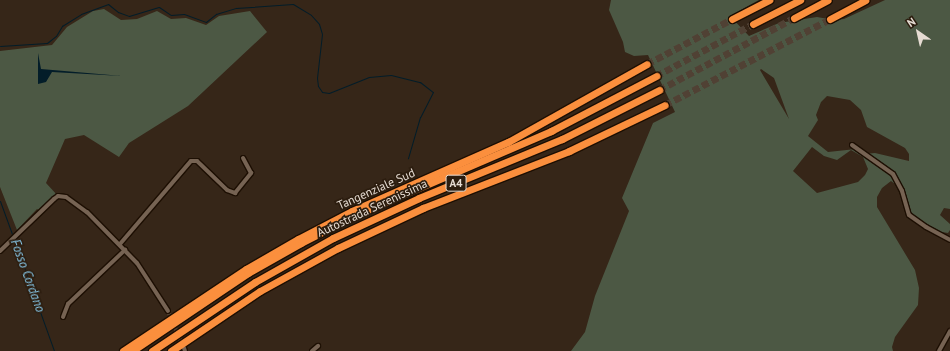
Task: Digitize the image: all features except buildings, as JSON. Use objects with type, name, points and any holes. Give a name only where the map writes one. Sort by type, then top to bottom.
[{"type":"highway","points":[[732,19],[769,0]]},
{"type":"highway","points":[[753,24],[800,0]]},
{"type":"highway","points":[[794,18],[828,0]]},
{"type":"highway","points":[[830,19],[865,0]]},
{"type":"highway","name":"Tangenziale Sud","points":[[123,351],[246,269],[298,239],[352,211],[508,142],[647,64]]},
{"type":"highway","name":"Tangenziale Sud","points":[[132,351],[248,273],[301,243],[361,213],[550,131],[656,76]]},
{"type":"highway","name":"Autostrada Serenissima","points":[[152,351],[255,282],[326,241],[419,198],[562,139],[658,90]]},
{"type":"highway","name":"Autostrada Serenissima","points":[[171,351],[260,291],[344,245],[423,208],[569,151],[665,105]]},
{"type":"street","points":[[852,146],[893,174],[902,191],[909,214],[926,228],[950,240]]},
{"type":"street","points":[[120,244],[191,161],[197,160],[227,190],[235,193],[251,173],[243,158]]},
{"type":"street","points":[[0,252],[54,200],[63,197],[87,212],[120,244],[150,280],[168,311]]},
{"type":"street","points":[[63,317],[63,312],[68,304],[125,250]]},
{"type":"street","points":[[939,351],[950,331]]},
{"type":"street","points":[[312,351],[318,346]]},
{"type":"green space","points":[[611,0],[759,0],[730,16],[749,36],[779,23],[817,17],[834,20],[844,19],[885,0],[950,0],[950,209],[944,208],[940,215],[950,224],[950,230],[948,233],[935,231],[910,214],[903,190],[891,181],[882,188],[877,197],[877,207],[915,270],[919,288],[918,305],[895,337],[892,347],[893,351],[571,351],[585,332],[595,296],[629,211],[622,198],[653,123],[675,112],[648,55],[634,56],[625,52],[623,42],[609,10]],"holes":[[[761,69],[774,78],[789,119],[760,70]],[[827,96],[850,100],[861,110],[867,127],[905,148],[909,154],[909,161],[875,153],[864,154],[856,149],[828,152],[808,136],[818,120],[816,115],[821,102]],[[812,147],[824,156],[837,160],[851,150],[863,157],[868,169],[865,175],[858,182],[817,193],[793,171]]]},
{"type":"green space","points":[[104,9],[121,20],[137,19],[157,11],[171,19],[186,18],[206,25],[219,16],[250,11],[267,32],[188,106],[129,143],[119,157],[84,135],[65,139],[46,183],[58,196],[42,212],[37,209],[17,230],[0,187],[0,51],[52,45],[67,27],[93,11]]},
{"type":"water","points":[[38,53],[41,69],[122,76],[52,72],[46,82],[38,84]]},
{"type":"waterway","points":[[0,46],[47,43],[56,36],[62,26],[81,14],[108,4],[118,12],[129,16],[159,7],[171,15],[184,14],[206,22],[216,14],[236,8],[293,4],[311,15],[319,24],[322,34],[317,78],[318,86],[322,92],[329,93],[369,77],[391,75],[420,82],[433,92],[420,117],[408,158]]},
{"type":"waterway","name":"Fosso Cordano","points":[[0,201],[13,236]]},
{"type":"waterway","name":"Fosso Cordano","points":[[14,239],[54,351]]},
{"type":"tunnel","points":[[659,90],[794,18]]},
{"type":"tunnel","points":[[647,64],[732,19]]},
{"type":"tunnel","points":[[665,105],[830,19]]},
{"type":"tunnel","points":[[656,76],[753,24]]},
{"type":"tunnel","points":[[168,311],[182,344]]}]
